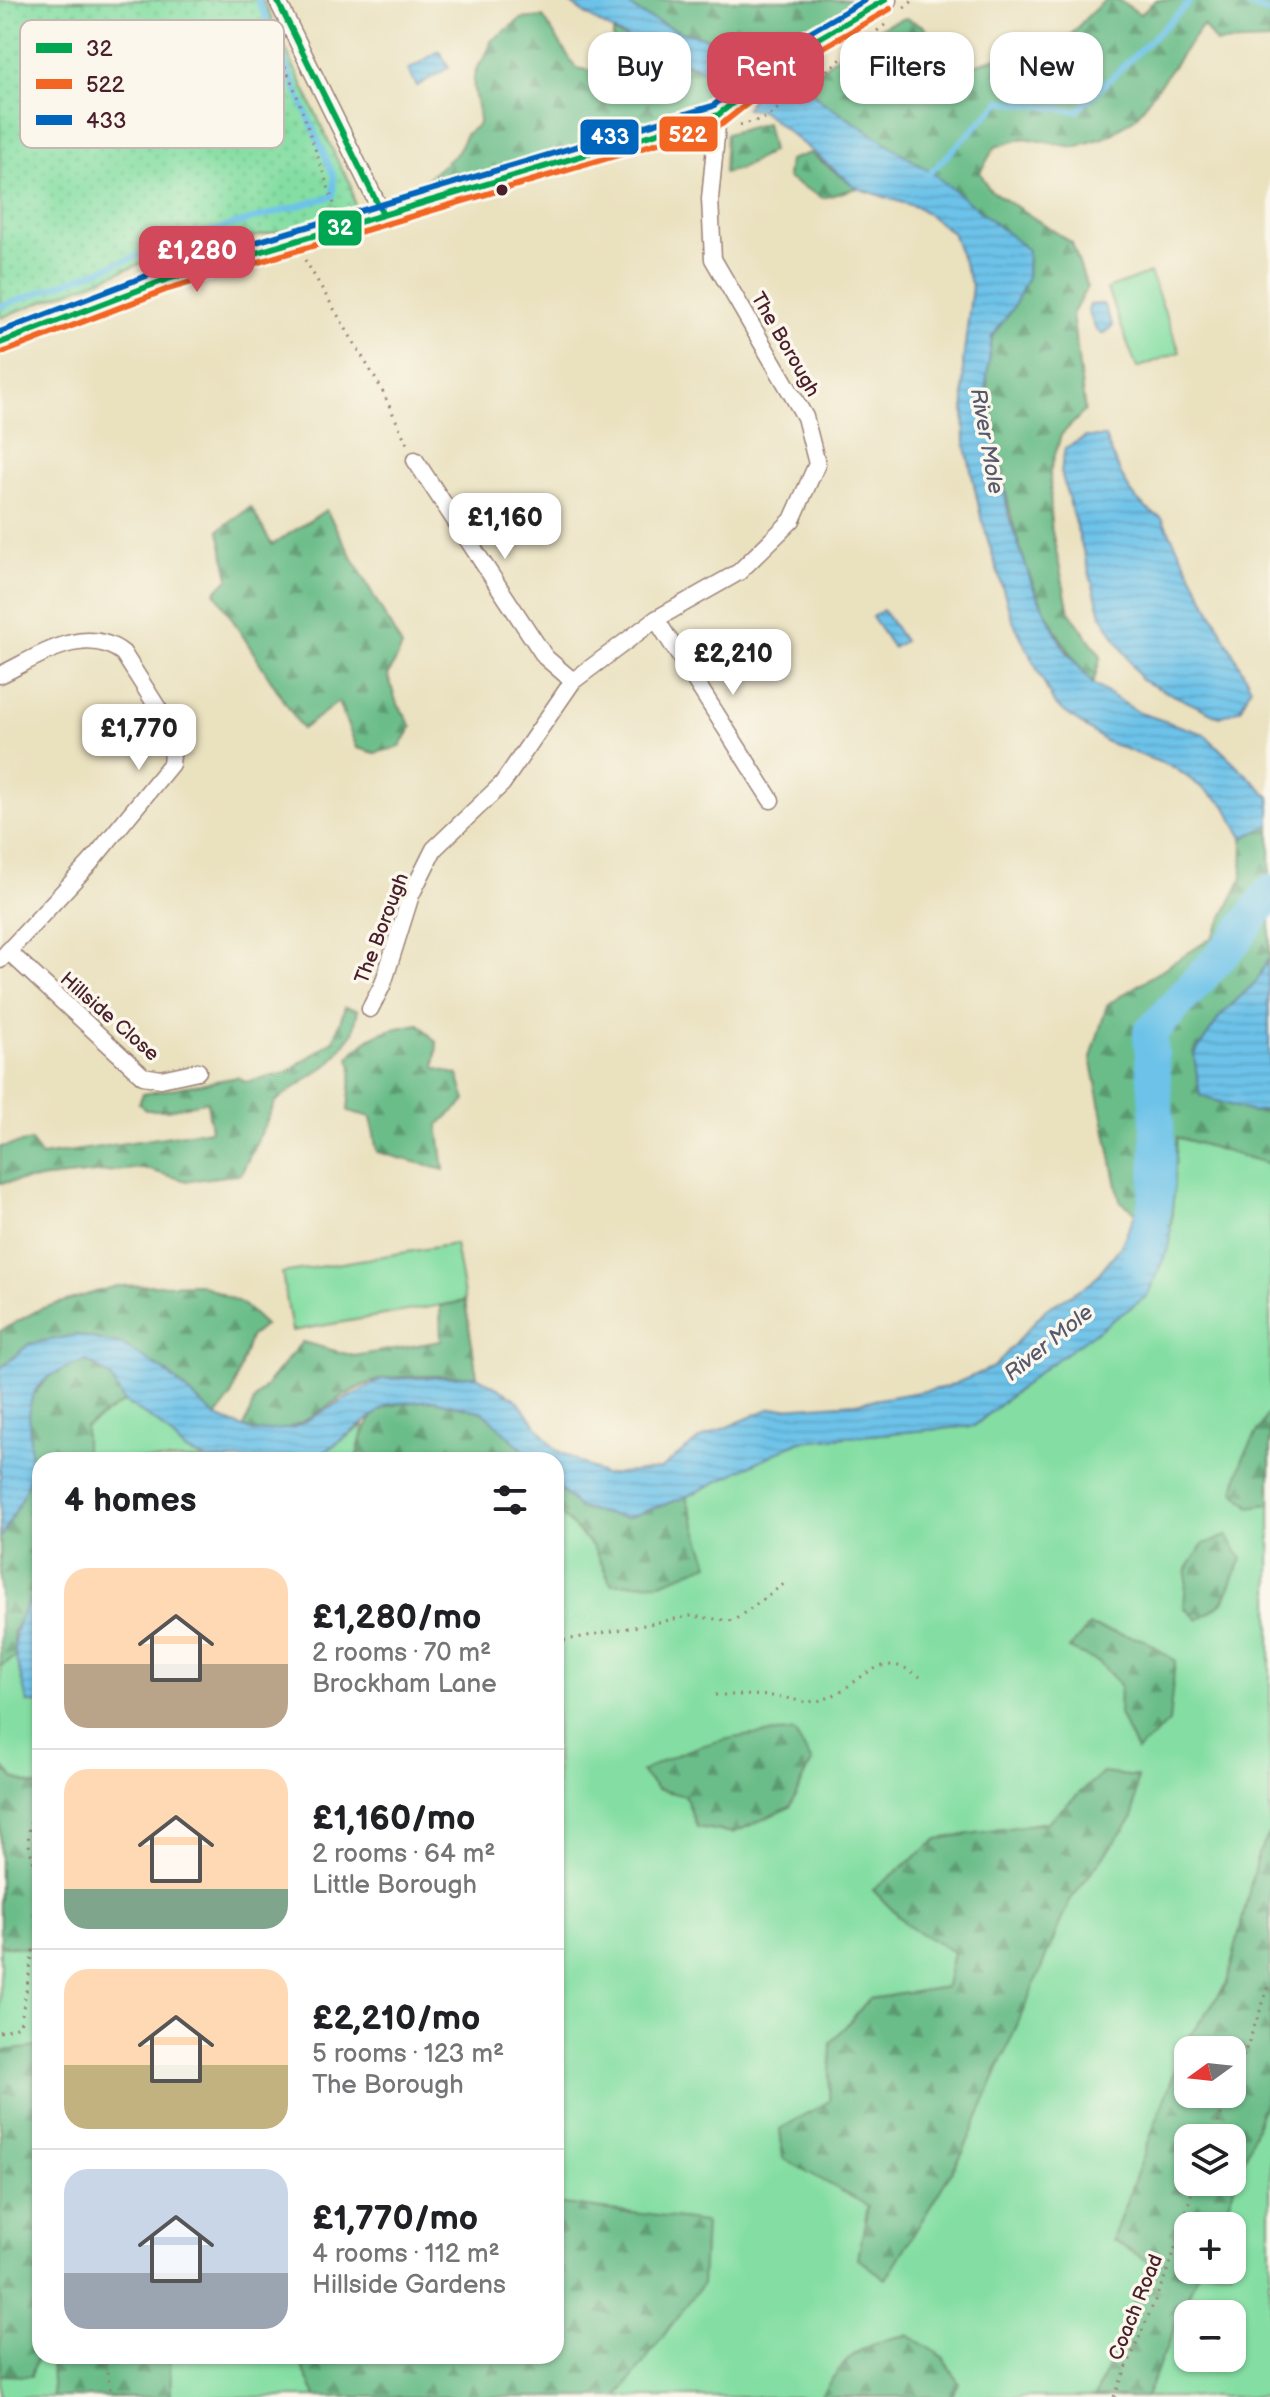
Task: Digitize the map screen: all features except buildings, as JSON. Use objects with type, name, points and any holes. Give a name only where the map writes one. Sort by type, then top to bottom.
[{"type":"street","points":[[277,0],[382,213]]},
{"type":"street","points":[[0,343],[165,280],[722,112],[797,51],[885,0]]},
{"type":"street","name":"The Borough","points":[[370,1009],[383,984],[411,895],[434,849],[502,784],[573,681],[656,619],[739,572],[792,520],[817,464],[805,417],[713,259],[710,199],[722,112]]},
{"type":"street","points":[[415,460],[545,657],[573,681]]},
{"type":"street","points":[[656,619],[771,800]]},
{"type":"street","points":[[0,675],[72,642],[85,639],[112,645],[123,653],[174,738],[174,752],[163,775],[90,863],[4,955]]},
{"type":"street","name":"Hillside Close","points":[[4,955],[143,1076],[161,1079],[198,1071]]},
{"type":"path","points":[[766,118],[811,86],[914,0]]},
{"type":"path","points":[[284,67],[334,203]]},
{"type":"path","points":[[294,242],[381,388],[415,460]]},
{"type":"path","points":[[564,1640],[690,1616],[733,1621],[788,1581]]},
{"type":"path","points":[[715,1695],[775,1696],[810,1703],[826,1698],[879,1665],[905,1666],[920,1677]]},
{"type":"path","points":[[32,1821],[28,1842],[32,1861]]},
{"type":"path","points":[[0,2032],[20,2026],[32,1957]]},
{"type":"path","points":[[1246,2049],[1270,1984]]},
{"type":"path","name":"Coach Road","points":[[1114,2397],[1170,2265],[1191,2196]]},
{"type":"path","points":[[106,2364],[112,2397]]},
{"type":"green space","points":[[0,0],[263,0],[272,20],[20,20],[20,148],[284,148],[284,45],[350,182],[355,207],[347,216],[150,260],[0,318]]},
{"type":"green space","points":[[621,0],[863,2],[817,32],[707,32],[707,38],[681,32],[647,17]]},
{"type":"green space","points":[[1106,0],[1119,0],[1140,14],[1156,0],[1270,0],[1270,41],[1216,43],[1203,25],[1136,117],[1109,136],[1074,147],[1024,138],[995,147],[980,172],[989,189],[1072,243],[1087,287],[1072,315],[1085,411],[1061,435],[1050,471],[1051,527],[1069,611],[1101,656],[1093,684],[1053,626],[1039,597],[1026,567],[1008,504],[987,375],[992,338],[1013,308],[935,175],[824,103],[824,66],[840,53],[840,104],[974,104],[974,65],[990,60],[990,104],[1103,104],[1103,32],[1074,32]]},
{"type":"green space","points":[[543,17],[576,68],[588,70],[588,104],[691,104],[691,66],[707,71],[707,104],[714,104],[490,174],[426,189],[424,181],[457,153],[466,134],[479,124],[474,80],[491,41],[521,19]]},
{"type":"green space","points":[[906,18],[923,26],[928,32],[872,32]]},
{"type":"green space","points":[[766,123],[772,151],[740,169],[724,173],[726,134]]},
{"type":"green space","points":[[810,153],[857,188],[823,198],[787,178],[789,160]]},
{"type":"green space","points":[[1150,273],[1180,352],[1137,368],[1107,289]]},
{"type":"green space","points":[[251,507],[272,545],[326,510],[402,647],[388,676],[396,701],[412,727],[400,747],[375,753],[357,748],[338,702],[302,729],[215,592],[229,578],[219,530]]},
{"type":"green space","points":[[1270,825],[1270,958],[1257,981],[1221,1015],[1252,1112],[1270,1109],[1270,1164],[1177,1137],[1171,1226],[1136,1212],[1120,1201],[1091,1058],[1107,1005],[1213,937],[1242,879],[1243,838]]},
{"type":"green space","points":[[345,1007],[358,1010],[353,1033],[330,1063],[276,1101],[241,1174],[187,1181],[143,1168],[0,1183],[0,1147],[31,1141],[41,1156],[211,1130],[207,1101],[168,1110],[145,1110],[139,1103],[143,1094],[238,1077],[245,1082],[286,1073],[334,1040]]},
{"type":"green space","points":[[419,1024],[437,1043],[435,1068],[458,1075],[466,1101],[438,1125],[444,1170],[377,1152],[371,1117],[348,1111],[352,1067],[349,1058],[364,1043],[380,1034]]},
{"type":"green space","points":[[1176,1137],[1270,1164],[1270,1834],[1258,1854],[1228,1982],[1270,1997],[1270,2397],[0,2397],[0,1945],[32,1947],[32,2364],[564,2364],[564,1517],[593,1547],[612,1584],[708,1564],[686,1497],[800,1441],[974,1426],[1042,1370],[1170,1243]]},
{"type":"green space","points":[[455,1244],[465,1301],[292,1331],[282,1273]]},
{"type":"green space","points":[[200,1284],[241,1303],[265,1325],[250,1337],[231,1397],[216,1417],[166,1372],[123,1345],[77,1335],[29,1344],[0,1369],[0,1331],[40,1309],[116,1286]]},
{"type":"green space","points":[[465,1301],[477,1376],[384,1379],[366,1384],[282,1430],[264,1432],[244,1428],[255,1399],[302,1342],[354,1356],[441,1341],[440,1306]]},
{"type":"green space","points":[[87,1361],[110,1376],[124,1402],[85,1427],[85,1452],[32,1452],[32,1599],[13,1633],[16,1657],[0,1666],[0,1538],[31,1473],[27,1424],[31,1397],[55,1370]]},
{"type":"green space","points":[[434,1400],[483,1412],[526,1452],[358,1452],[367,1425],[374,1416],[381,1410],[402,1403]]},
{"type":"green space","points":[[124,1402],[158,1423],[188,1452],[85,1452],[85,1427]]},
{"type":"green space","points":[[1267,1415],[1270,1416],[1270,1504],[1250,1507],[1234,1491],[1243,1458]]},
{"type":"green space","points":[[364,1425],[358,1452],[325,1452]]},
{"type":"green space","points":[[564,1493],[579,1508],[626,1518],[686,1497],[709,1564],[661,1583],[612,1584],[593,1547],[564,1517]]},
{"type":"green space","points":[[1227,1536],[1242,1559],[1223,1602],[1198,1620],[1184,1607],[1187,1569],[1203,1544]]},
{"type":"green space","points":[[1089,1626],[1145,1640],[1175,1661],[1169,1722],[1137,1751],[1119,1714],[1120,1685],[1100,1663],[1069,1649]]},
{"type":"green space","points":[[16,1657],[28,1703],[32,1703],[32,1785],[14,1779],[0,1764],[0,1666]]},
{"type":"green space","points":[[794,1732],[812,1762],[790,1807],[733,1833],[697,1827],[685,1796],[657,1789],[641,1772],[679,1754],[715,1742]]},
{"type":"green space","points":[[0,1764],[14,1779],[32,1785],[32,1947],[0,1945]]},
{"type":"green space","points":[[1102,1773],[1137,1777],[1133,1817],[1069,1902],[963,2153],[886,2279],[858,2258],[868,2206],[783,2158],[780,2129],[829,2101],[831,2043],[869,1999],[946,1987],[953,1952],[908,1926],[873,1890],[938,1839],[1047,1822]]},
{"type":"green space","points":[[1270,1834],[1270,2065],[1263,2108],[1246,2155],[1246,2124],[1174,2124],[1174,2196],[1231,2196],[1225,2212],[1174,2212],[1174,2284],[1193,2284],[1186,2300],[1174,2300],[1174,2330],[1146,2397],[1095,2397],[1150,2262],[1112,2240],[1174,2073],[1174,2108],[1246,2108],[1246,2036],[1190,2036],[1227,1983],[1258,1854]]},
{"type":"green space","points":[[32,2048],[32,2364],[35,2364],[31,2376],[0,2375],[1,2051]]},
{"type":"green space","points":[[564,2204],[705,2222],[702,2284],[618,2397],[317,2397],[301,2364],[564,2364]]},
{"type":"green space","points":[[908,2335],[943,2357],[959,2383],[951,2397],[820,2397],[838,2371],[856,2354],[878,2342]]},
{"type":"green space","points":[[170,2364],[171,2397],[53,2397],[51,2365]]},
{"type":"water","points":[[566,0],[621,0],[647,17],[681,32],[615,32]]},
{"type":"water","points":[[691,34],[707,38],[707,70],[691,64]]},
{"type":"water","points":[[439,51],[449,67],[417,86],[408,70]]},
{"type":"water","points":[[824,103],[935,175],[1028,250],[1027,279],[1013,308],[992,337],[986,386],[1009,517],[1033,587],[1063,647],[1093,684],[1140,713],[1204,734],[1270,797],[1270,825],[1243,838],[1225,805],[1175,768],[1107,742],[1055,705],[1012,619],[981,517],[965,442],[963,362],[972,286],[952,232],[919,208],[857,188],[761,110],[746,109],[748,104]]},
{"type":"water","points":[[1103,304],[1113,326],[1102,334],[1096,330],[1088,311],[1090,305]]},
{"type":"water","points":[[1086,437],[1105,437],[1120,473],[1133,494],[1150,512],[1162,518],[1251,687],[1240,709],[1220,717],[1141,680],[1101,614],[1061,472],[1065,448]]},
{"type":"water","points":[[883,610],[904,641],[893,648],[872,617]]},
{"type":"water","points":[[1268,958],[1270,1109],[1252,1112],[1200,1096],[1194,1055],[1221,1015],[1257,981]]},
{"type":"water","points":[[1136,1212],[1171,1226],[1170,1244],[1147,1296],[1042,1370],[974,1426],[800,1441],[686,1497],[626,1518],[579,1508],[564,1493],[564,1454],[604,1475],[660,1469],[701,1438],[769,1409],[856,1403],[947,1387],[994,1367],[1046,1309],[1092,1282],[1121,1246]]},
{"type":"water","points":[[77,1335],[123,1345],[166,1372],[216,1417],[254,1432],[293,1428],[382,1379],[477,1376],[516,1399],[560,1452],[526,1452],[483,1412],[434,1400],[389,1404],[325,1452],[188,1452],[158,1423],[124,1402],[110,1376],[87,1361],[63,1369],[36,1389],[29,1415],[29,1478],[0,1538],[0,1369],[29,1344]]},
{"type":"water","points":[[32,1597],[32,1703],[28,1703],[15,1646],[15,1635]]},
{"type":"waterway","points":[[258,0],[267,20]]},
{"type":"waterway","points":[[925,178],[1001,101],[1077,111],[1192,0]]},
{"type":"waterway","points":[[1231,0],[1270,13]]},
{"type":"waterway","points":[[0,307],[177,241],[333,196],[334,177],[284,61]]},
{"type":"waterway","name":"River Mole","points":[[1139,1260],[1148,1234],[1157,1178],[1157,1119],[1150,1033],[1237,938],[1270,892]]},
{"type":"transit line","name":"32","points":[[277,0],[382,213]]},
{"type":"transit line","name":"433","points":[[0,332],[162,270],[713,106],[791,43],[865,0]]},
{"type":"transit line","name":"32","points":[[0,343],[165,280],[718,115],[797,51],[885,0]]},
{"type":"transit line","name":"522","points":[[4,352],[168,289],[722,124],[803,59],[890,9]]}]
